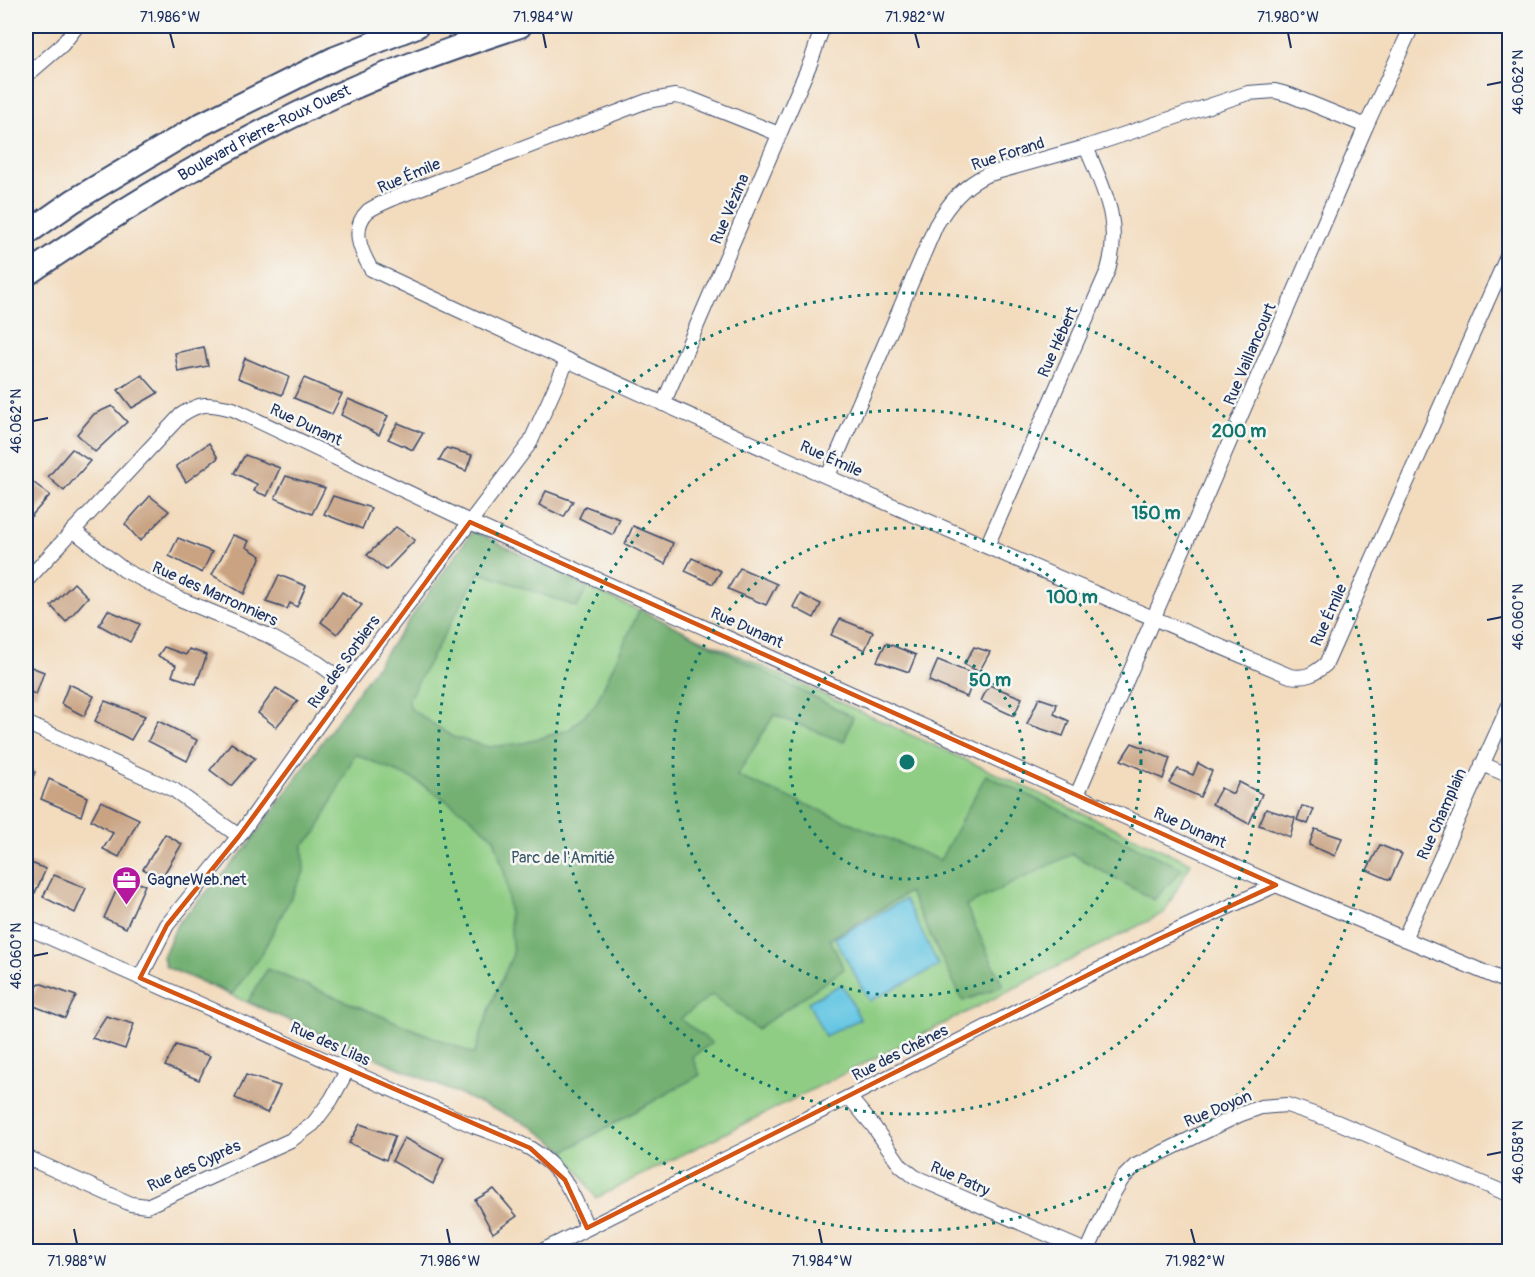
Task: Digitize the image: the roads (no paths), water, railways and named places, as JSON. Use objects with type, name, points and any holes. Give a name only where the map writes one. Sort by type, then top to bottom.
[{"type":"main road","points":[[26,234],[73,201],[202,123],[335,58],[417,26]]},
{"type":"main road","name":"Boulevard Pierre-Roux Ouest","points":[[26,275],[90,231],[210,160],[327,100],[454,48],[520,26]]},
{"type":"street","points":[[26,76],[62,45],[77,26]]},
{"type":"street","name":"Rue Vézina","points":[[663,404],[811,61],[823,26]]},
{"type":"street","name":"Rue Vaillancourt","points":[[1077,795],[1366,126],[1412,26]]},
{"type":"street","name":"Rue Forand","points":[[828,476],[936,225],[950,202],[973,181],[986,175],[1086,147],[1237,96],[1263,92],[1275,91],[1290,94],[1366,126]]},
{"type":"street","name":"Rue Émile","points":[[780,134],[704,103],[675,96],[663,97],[647,101],[394,198],[368,212],[358,238],[371,269],[567,361],[1154,619],[1290,676],[1300,678],[1314,675],[1326,664],[1509,250]]},
{"type":"street","name":"Rue Hébert","points":[[987,546],[1112,257],[1113,227],[1110,206],[1086,147]]},
{"type":"street","name":"Rue des Sorbiers","points":[[140,978],[167,925],[239,836],[347,684],[530,443],[567,361]]},
{"type":"street","name":"Rue Dunant","points":[[26,580],[173,422],[194,407],[207,403],[233,409],[470,522],[1276,885],[1509,982]]},
{"type":"street","name":"Rue des Marronniers","points":[[73,530],[124,570],[180,599],[267,635],[318,663],[347,684]]},
{"type":"street","name":"Rue Champlain","points":[[1404,939],[1509,703]]},
{"type":"street","points":[[26,723],[174,790],[239,836]]},
{"type":"street","points":[[1482,764],[1509,776]]},
{"type":"street","name":"Rue des Chênes","points":[[540,1251],[1159,939],[1276,885]]},
{"type":"street","name":"Rue des Lilas","points":[[26,927],[474,1126],[530,1148],[554,1166],[565,1180],[574,1195],[587,1228]]},
{"type":"street","name":"Rue des Cyprès","points":[[26,1157],[130,1204],[147,1206],[291,1140],[313,1124],[331,1100],[348,1069]]},
{"type":"street","name":"Rue Patry","points":[[849,1097],[874,1127],[901,1166],[915,1177],[1087,1251]]},
{"type":"street","name":"Rue Doyon","points":[[1087,1251],[1113,1194],[1122,1179],[1135,1166],[1239,1115],[1261,1107],[1287,1105],[1321,1116],[1509,1195]]},
{"type":"water","points":[[905,899],[939,966],[869,1001],[835,938]]},
{"type":"water","points":[[842,984],[860,1019],[825,1036],[808,1002]]},
{"type":"place","name":"GagneWeb.net","points":[[126,906]]},
{"type":"park label","name":"Parc de l'Amitié","points":[[563,858]]}]
